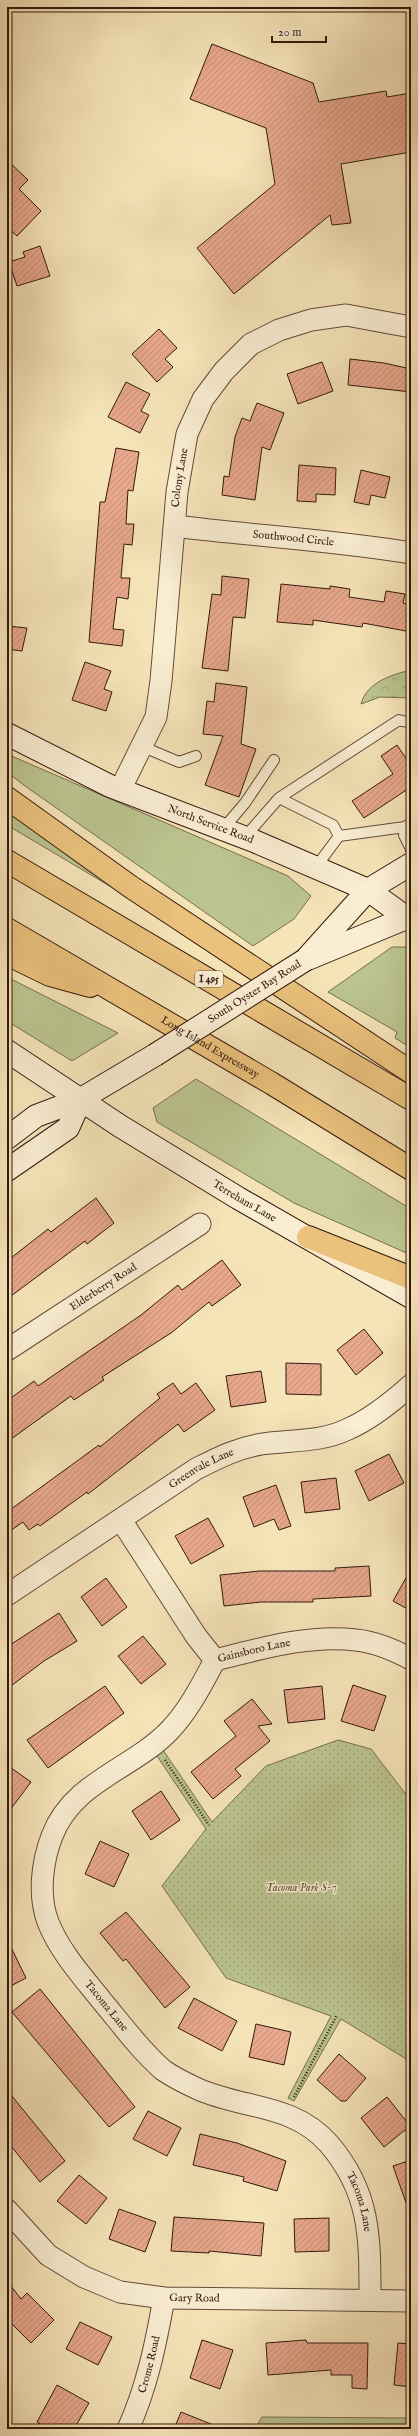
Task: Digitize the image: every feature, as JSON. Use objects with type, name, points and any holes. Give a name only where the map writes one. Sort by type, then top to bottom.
[{"type":"highway","points":[[7,798],[131,887],[411,1072]]},
{"type":"highway","name":"I 495","points":[[7,861],[411,1098]]},
{"type":"highway","name":"Long Island Expressway","points":[[7,929],[118,993],[411,1169]]},
{"type":"highway","points":[[7,954],[50,975],[118,993]]},
{"type":"highway","points":[[308,1237],[411,1278]]},
{"type":"main road","name":"North Service Road","points":[[7,734],[120,790],[245,837],[368,890],[410,918]]},
{"type":"main road","name":"South Oyster Bay Road","points":[[305,960],[368,890],[411,864]]},
{"type":"main road","name":"South Oyster Bay Road","points":[[7,1138],[36,1116],[81,1099],[156,1055],[305,960],[410,918]]},
{"type":"main road","name":"Terrehans Lane","points":[[7,1051],[120,1126],[238,1198],[411,1297]]},
{"type":"main road","points":[[7,1170],[68,1128],[81,1099]]},
{"type":"street","name":"Colony Lane","points":[[120,790],[156,717],[177,492],[187,434],[203,399],[224,371],[251,344],[279,330],[312,320],[346,315],[411,327]]},
{"type":"street","name":"Southwood Circle","points":[[175,526],[294,540],[360,545],[411,553]]},
{"type":"street","name":"Elderberry Road","points":[[7,1350],[200,1224]]},
{"type":"street","name":"Greenvale Lane","points":[[7,1595],[196,1469],[230,1451],[260,1444],[322,1437],[346,1430],[379,1410],[411,1385]]},
{"type":"street","name":"Gainsboro Lane","points":[[121,1520],[196,1636],[215,1660],[272,1646],[329,1640],[356,1640],[389,1648],[411,1658]]},
{"type":"street","name":"Tacoma Lane","points":[[215,1660],[198,1692],[170,1730],[153,1744],[92,1784],[66,1810],[52,1835],[43,1866],[43,1896],[48,1921],[62,1951],[136,2043],[165,2071],[199,2090],[285,2113],[327,2142],[346,2166],[365,2209],[370,2248],[370,2300]]},
{"type":"street","name":"Gary Road","points":[[7,2210],[48,2255],[84,2277],[120,2292],[164,2298],[370,2300],[411,2302]]},
{"type":"street","name":"Crome Road","points":[[128,2429],[146,2379],[156,2344],[164,2298]]},
{"type":"lane","points":[[245,837],[279,798],[399,720],[411,723]]},
{"type":"lane","points":[[141,746],[179,762],[196,756]]},
{"type":"lane","points":[[224,829],[245,803],[274,760]]},
{"type":"lane","points":[[279,798],[333,825],[339,836]]},
{"type":"lane","points":[[316,867],[339,836],[408,825]]},
{"type":"lane","points":[[408,825],[404,835],[411,849]]},
{"type":"path","points":[[153,1744],[209,1826]]},
{"type":"path","points":[[285,2113],[337,2015]]},
{"type":"green space","points":[[411,670],[411,698],[380,697],[361,704],[364,696],[374,685],[388,677]]},
{"type":"green space","points":[[7,754],[288,876],[311,896],[294,919],[253,946],[7,772]]},
{"type":"green space","points":[[7,805],[128,897],[7,825]]},
{"type":"green space","points":[[392,947],[411,947],[411,1048],[395,1038],[397,1032],[328,992]]},
{"type":"green space","points":[[7,977],[118,1033],[72,1061],[7,1021]]},
{"type":"green space","points":[[196,1079],[411,1209],[411,1255],[294,1203],[157,1122],[153,1108]]},
{"type":"green space","name":"Tacoma Park S-7","points":[[338,1740],[371,1749],[411,1801],[411,2062],[341,2019],[294,2101],[288,2098],[331,2016],[226,1978],[162,1886],[206,1829],[155,1753],[163,1750],[212,1822],[266,1766]]},
{"type":"green space","points":[[262,2417],[411,2418],[411,2429],[255,2429]]},
{"type":"building","points":[[212,44],[313,83],[319,102],[386,91],[387,97],[411,93],[411,152],[341,164],[351,223],[332,225],[330,215],[234,294],[197,248],[275,184],[266,128],[190,99]]},
{"type":"building","points":[[7,160],[28,180],[19,189],[41,211],[17,236],[7,227]]},
{"type":"building","points":[[40,246],[50,276],[17,286],[9,262],[25,257],[23,252]]},
{"type":"building","points":[[159,329],[177,348],[165,359],[173,367],[157,382],[132,354]]},
{"type":"building","points":[[350,359],[384,363],[411,369],[411,392],[348,385]]},
{"type":"building","points":[[322,362],[333,391],[298,404],[287,374]]},
{"type":"building","points":[[126,382],[150,394],[141,411],[149,415],[140,433],[108,417]]},
{"type":"building","points":[[257,403],[284,413],[270,450],[262,447],[255,500],[222,495],[224,476],[229,477],[235,437],[242,418],[250,421]]},
{"type":"building","points":[[116,448],[139,452],[133,491],[128,490],[126,524],[134,524],[132,545],[124,544],[121,578],[130,578],[128,599],[117,597],[113,629],[124,630],[122,646],[89,642],[100,502],[105,502]]},
{"type":"building","points":[[299,465],[336,468],[335,495],[316,494],[316,502],[297,501]]},
{"type":"building","points":[[361,470],[390,477],[385,498],[371,495],[369,505],[354,502]]},
{"type":"building","points":[[222,576],[249,579],[245,618],[233,617],[228,671],[202,668],[212,594],[221,595]]},
{"type":"building","points":[[281,584],[330,589],[330,586],[350,589],[349,597],[384,602],[386,591],[405,594],[403,603],[411,605],[411,632],[363,623],[362,627],[313,620],[313,625],[277,622]]},
{"type":"building","points":[[7,626],[27,628],[22,651],[7,649]]},
{"type":"building","points":[[85,662],[111,671],[104,689],[112,692],[106,711],[72,700]]},
{"type":"building","points":[[216,683],[247,687],[241,744],[256,749],[239,797],[205,785],[223,736],[203,734],[207,701],[214,702]]},
{"type":"building","points":[[397,745],[411,766],[411,787],[364,818],[352,801],[393,774],[381,756]]},
{"type":"building","points":[[96,1198],[114,1223],[87,1244],[85,1241],[7,1299],[7,1261],[48,1229],[51,1232]]},
{"type":"building","points":[[222,1260],[241,1285],[212,1306],[209,1302],[171,1333],[102,1377],[104,1380],[74,1400],[71,1396],[7,1442],[7,1401],[34,1381],[38,1386],[141,1315],[178,1285],[182,1290]]},
{"type":"building","points":[[364,1329],[383,1353],[356,1375],[337,1350]]},
{"type":"building","points":[[286,1363],[321,1364],[321,1395],[286,1394]]},
{"type":"building","points":[[261,1371],[266,1402],[231,1407],[226,1376]]},
{"type":"building","points":[[173,1383],[181,1394],[196,1383],[215,1410],[184,1432],[178,1424],[88,1494],[87,1492],[40,1526],[38,1524],[29,1530],[23,1522],[7,1533],[7,1512],[99,1445],[100,1447],[160,1398],[157,1394]]},
{"type":"building","points":[[389,1454],[404,1483],[369,1501],[355,1471]]},
{"type":"building","points":[[336,1478],[340,1509],[305,1513],[301,1482]]},
{"type":"building","points":[[276,1485],[291,1526],[279,1530],[274,1519],[254,1527],[243,1497]]},
{"type":"building","points":[[208,1518],[224,1546],[191,1564],[175,1536]]},
{"type":"building","points":[[369,1566],[371,1596],[313,1599],[313,1602],[261,1602],[224,1606],[220,1575],[260,1571],[335,1571],[335,1568]]},
{"type":"building","points":[[411,1569],[411,1611],[393,1601]]},
{"type":"building","points":[[106,1578],[127,1607],[102,1626],[81,1597]]},
{"type":"building","points":[[59,1613],[77,1641],[44,1661],[7,1689],[7,1647]]},
{"type":"building","points":[[143,1636],[166,1664],[141,1684],[118,1656]]},
{"type":"building","points":[[353,1685],[386,1696],[374,1731],[341,1721]]},
{"type":"building","points":[[105,1686],[124,1713],[48,1768],[27,1740]]},
{"type":"building","points":[[322,1686],[325,1719],[288,1723],[284,1690]]},
{"type":"building","points":[[252,1699],[272,1724],[258,1726],[270,1741],[235,1769],[241,1776],[213,1799],[191,1772],[236,1736],[224,1721]]},
{"type":"building","points":[[7,1765],[31,1782],[7,1814]]},
{"type":"building","points":[[161,1791],[180,1820],[151,1840],[132,1811]]},
{"type":"building","points":[[100,1841],[129,1854],[114,1887],[85,1874]]},
{"type":"building","points":[[126,1912],[190,1987],[165,2008],[126,1959],[123,1961],[100,1933]]},
{"type":"building","points":[[7,1939],[26,1978],[7,1988]]},
{"type":"building","points":[[40,1989],[135,2107],[109,2127],[12,2012]]},
{"type":"building","points":[[194,1998],[237,2021],[222,2051],[178,2028]]},
{"type":"building","points":[[256,2024],[291,2032],[284,2065],[249,2057]]},
{"type":"building","points":[[339,2054],[366,2078],[346,2101],[341,2101],[317,2080]]},
{"type":"building","points":[[7,2090],[65,2161],[40,2182],[7,2141]]},
{"type":"building","points":[[387,2097],[410,2126],[384,2147],[361,2118]]},
{"type":"building","points":[[148,2111],[181,2128],[167,2156],[133,2139]]},
{"type":"building","points":[[200,2134],[237,2143],[286,2161],[277,2191],[243,2181],[244,2177],[193,2165]]},
{"type":"building","points":[[411,2160],[411,2211],[409,2211],[393,2166]]},
{"type":"building","points":[[79,2175],[107,2198],[86,2224],[57,2201]]},
{"type":"building","points":[[119,2209],[156,2222],[145,2252],[109,2239]]},
{"type":"building","points":[[174,2217],[264,2223],[261,2256],[209,2251],[209,2253],[171,2251]]},
{"type":"building","points":[[329,2218],[329,2251],[295,2252],[294,2219]]},
{"type":"building","points":[[7,2281],[21,2299],[27,2293],[54,2320],[31,2343],[7,2319]]},
{"type":"building","points":[[80,2322],[112,2337],[98,2365],[66,2349]]},
{"type":"building","points":[[202,2340],[233,2350],[220,2389],[190,2378]]},
{"type":"building","points":[[306,2340],[307,2343],[368,2343],[367,2389],[352,2388],[352,2375],[331,2375],[331,2370],[268,2375],[266,2343]]},
{"type":"building","points":[[398,2343],[411,2344],[411,2387],[394,2385]]},
{"type":"building","points":[[57,2385],[89,2403],[74,2429],[49,2429],[37,2422]]},
{"type":"building","points":[[181,2412],[221,2428],[221,2429],[174,2429]]}]
